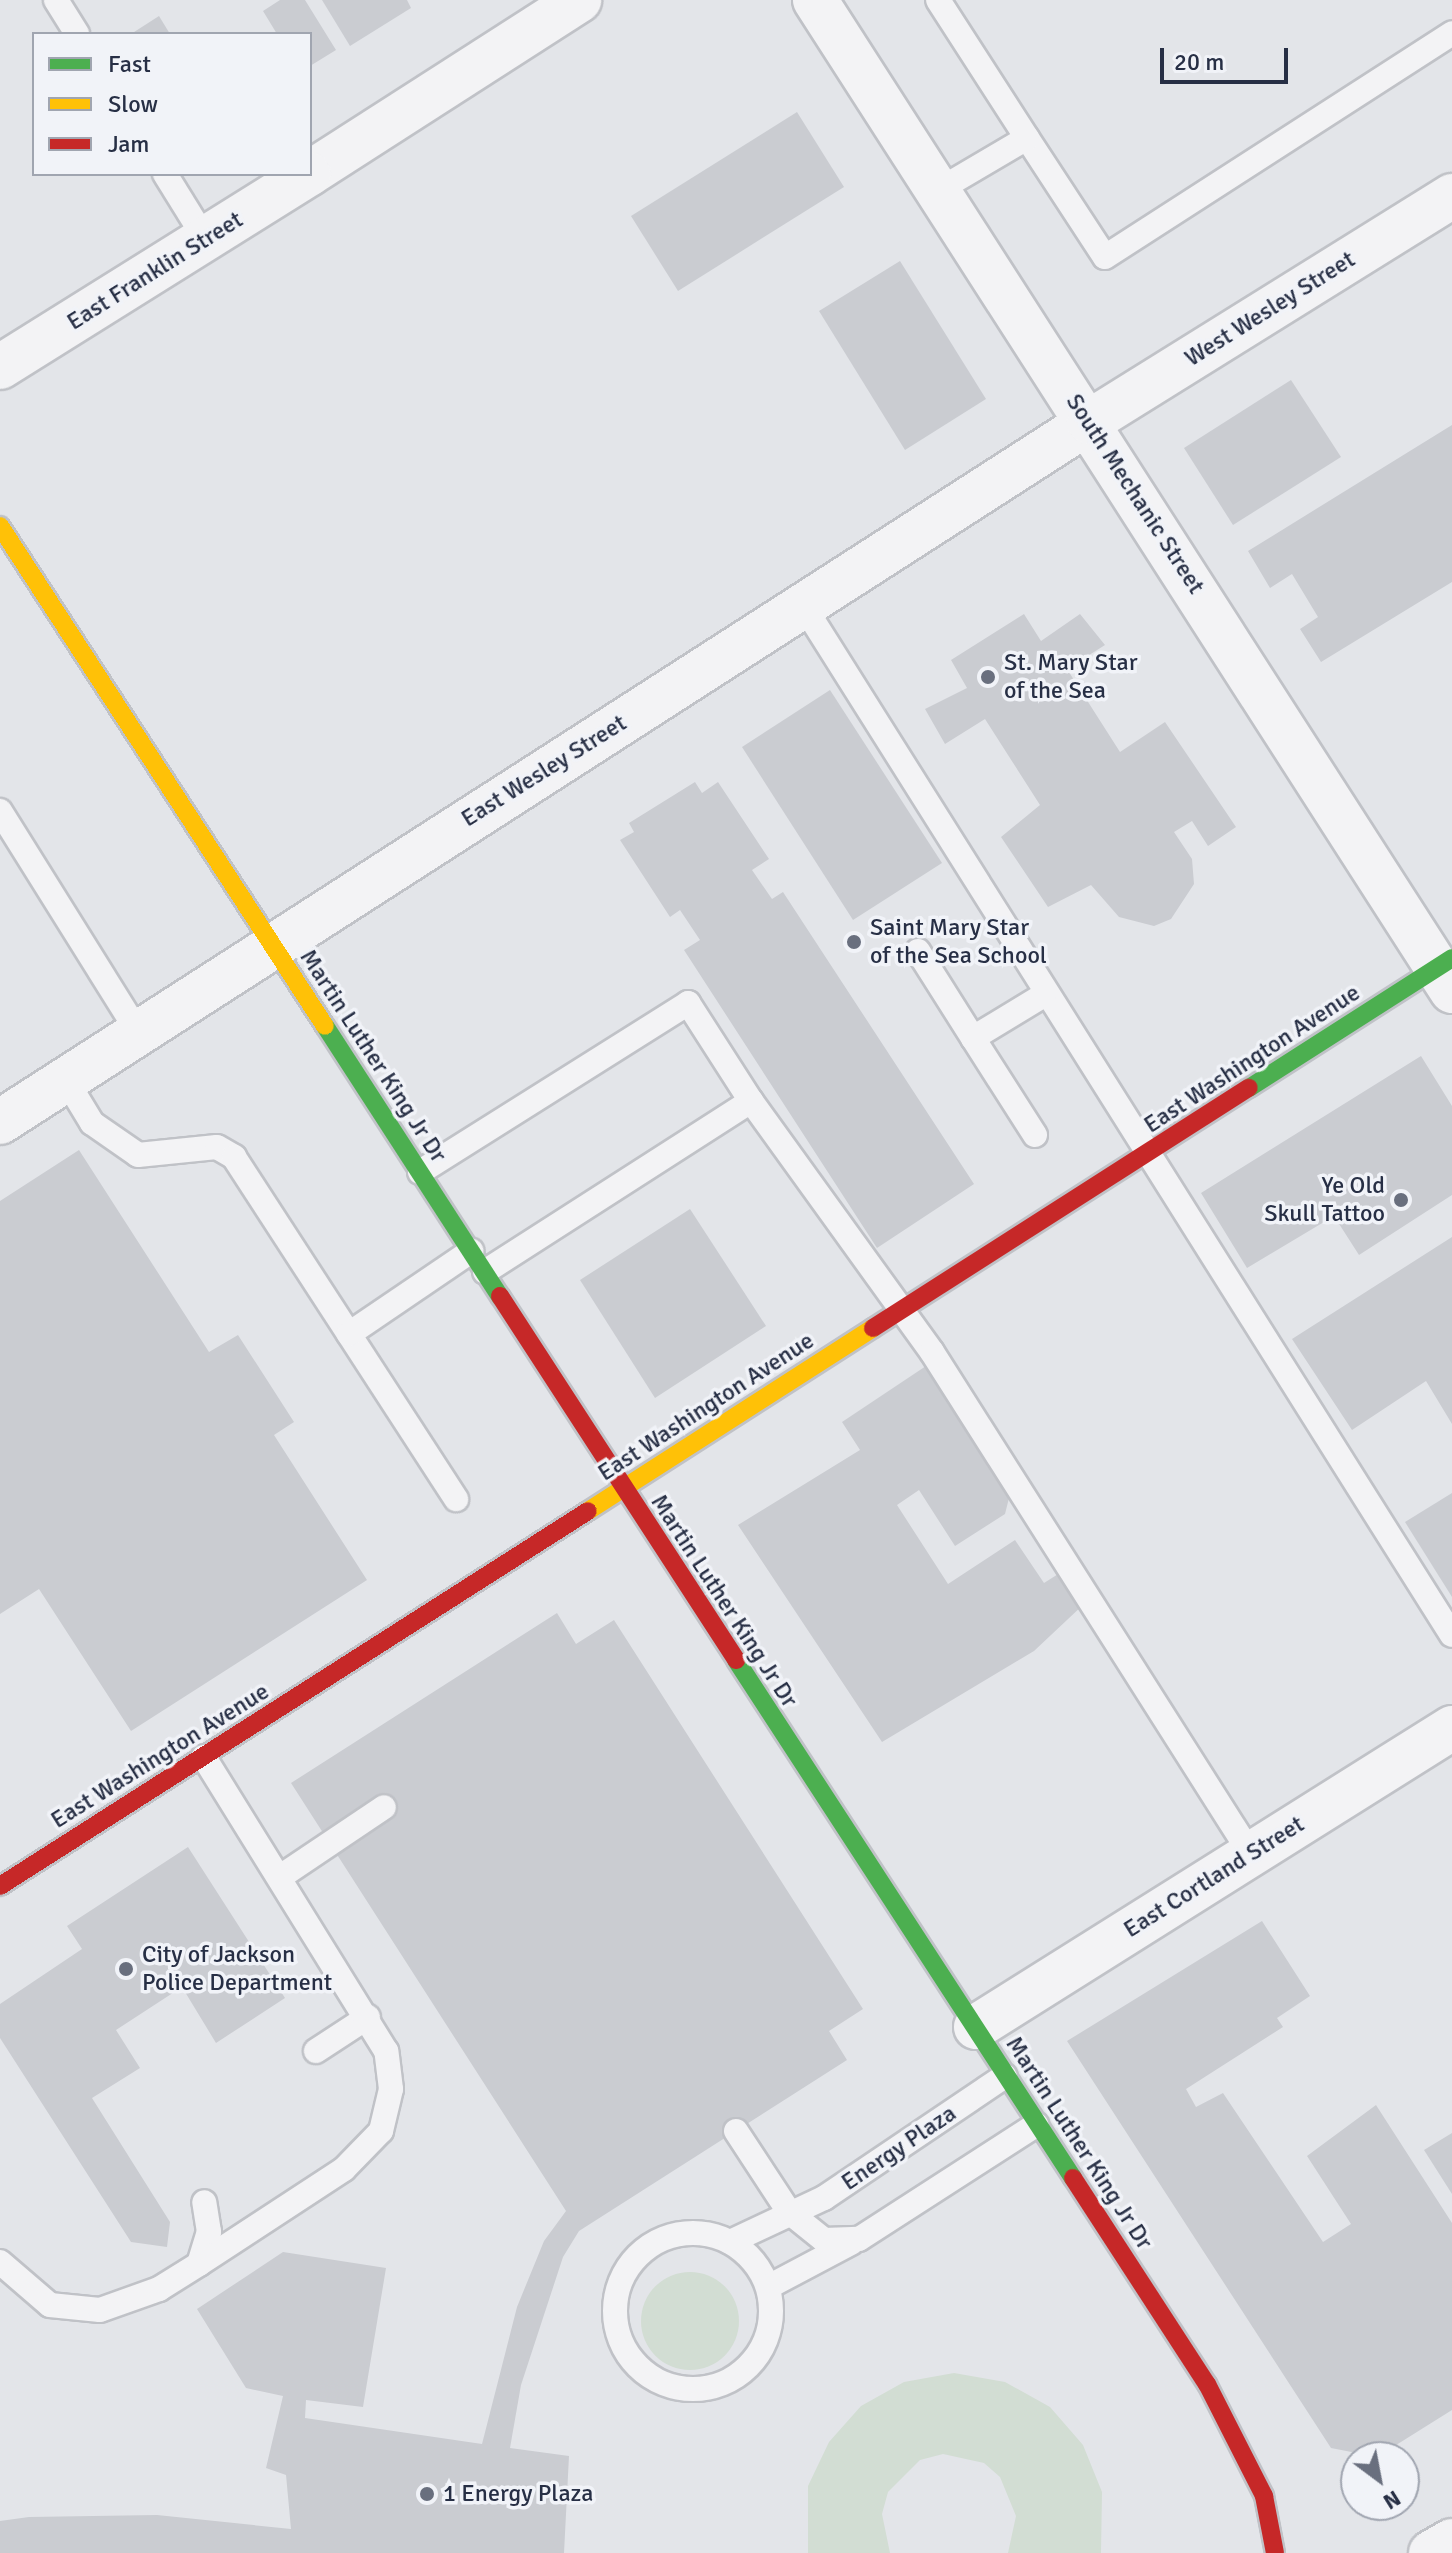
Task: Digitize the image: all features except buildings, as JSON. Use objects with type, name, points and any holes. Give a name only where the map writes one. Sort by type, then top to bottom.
[{"type":"main road","name":"Martin Luther King Jr Dr","points":[[0,526],[623,1489],[976,2027],[1234,2430],[1264,2496],[1275,2553]]},
{"type":"main road","name":"East Washington Avenue","points":[[0,1886],[1145,1155],[1447,972]]},
{"type":"street","name":"East Franklin Street","points":[[312,172],[579,0]]},
{"type":"street","name":"South Mechanic Street","points":[[815,0],[1447,972]]},
{"type":"street","name":"East Franklin Street","points":[[0,367],[306,176]]},
{"type":"street","name":"West Wesley Street","points":[[1089,422],[1449,205]]},
{"type":"street","name":"East Wesley Street","points":[[0,1122],[140,1035],[273,945],[1089,422]]},
{"type":"street","name":"East Cortland Street","points":[[976,2027],[1452,1728]]},
{"type":"street","points":[[1431,2553],[1452,2541]]},
{"type":"lane","points":[[56,0],[76,32]]},
{"type":"lane","points":[[938,0],[1105,257],[1452,33]]},
{"type":"lane","points":[[937,191],[1027,138]]},
{"type":"lane","points":[[166,176],[206,240]]},
{"type":"lane","points":[[803,605],[1044,995],[1452,1635]]},
{"type":"lane","points":[[0,811],[140,1035]]},
{"type":"lane","points":[[918,951],[1035,1135]]},
{"type":"lane","points":[[973,1038],[1044,995]]},
{"type":"lane","points":[[420,1172],[688,1003],[751,1101],[985,1432],[1058,1559],[1251,1854]]},
{"type":"lane","points":[[66,1080],[92,1123],[138,1155],[217,1147],[234,1157],[456,1499]]},
{"type":"lane","points":[[485,1272],[751,1101]]},
{"type":"lane","points":[[349,1334],[471,1251]]},
{"type":"lane","points":[[0,2262],[50,2305],[100,2310],[159,2289],[199,2264],[344,2169],[381,2131],[391,2089],[386,2051],[368,2017],[204,1757]]},
{"type":"lane","points":[[280,1877],[384,1807]]},
{"type":"lane","points":[[316,2051],[368,2017]]},
{"type":"lane","name":"Energy Plaza","points":[[730,2242],[824,2198],[1005,2076]]},
{"type":"lane","points":[[768,2287],[859,2239],[1036,2125]]},
{"type":"lane","points":[[736,2131],[789,2212],[824,2240],[859,2239]]},
{"type":"lane","points":[[199,2264],[209,2232],[204,2202]]},
{"type":"lane","points":[[704,2233],[730,2242],[747,2254],[768,2287],[772,2314],[766,2341],[752,2364],[730,2381],[705,2390],[678,2389],[632,2362],[618,2339],[614,2312],[618,2285],[631,2262],[677,2234],[704,2233]]},
{"type":"shaded area","points":[[690,2272],[709,2276],[724,2287],[735,2302],[739,2321],[735,2340],[724,2355],[709,2366],[690,2370],[671,2366],[656,2355],[645,2340],[641,2321],[645,2302],[656,2287],[671,2276]]},
{"type":"shaded area","points":[[954,2373],[1005,2382],[1050,2407],[1083,2445],[1102,2492],[1101,2553],[1008,2553],[1016,2516],[1000,2477],[984,2463],[943,2454],[920,2460],[888,2492],[882,2514],[890,2553],[808,2553],[808,2486],[829,2442],[861,2406],[904,2382]]},
{"type":"traffic: fast","points":[[1249,1088],[1452,958]]},
{"type":"traffic: fast","points":[[325,1026],[500,1296]]},
{"type":"traffic: fast","points":[[736,1660],[1073,2178]]},
{"type":"traffic: slow","points":[[0,526],[325,1026]]},
{"type":"traffic: slow","points":[[588,1511],[873,1328]]},
{"type":"traffic: jam","points":[[873,1328],[1249,1088]]},
{"type":"traffic: jam","points":[[500,1296],[736,1660]]},
{"type":"traffic: jam","points":[[0,1886],[588,1511]]},
{"type":"traffic: jam","points":[[1073,2178],[1207,2384],[1264,2496],[1275,2553]]},
{"type":"place","name":"St. Mary Star of the Sea","points":[[988,677]]},
{"type":"place","name":"Saint Mary Star of the Sea School","points":[[854,942]]},
{"type":"place","name":"Ye Old Skull Tattoo","points":[[1401,1200]]},
{"type":"place","name":"City of Jackson Police Department","points":[[126,1969]]},
{"type":"place","name":"1 Energy Plaza","points":[[427,2494]]}]
